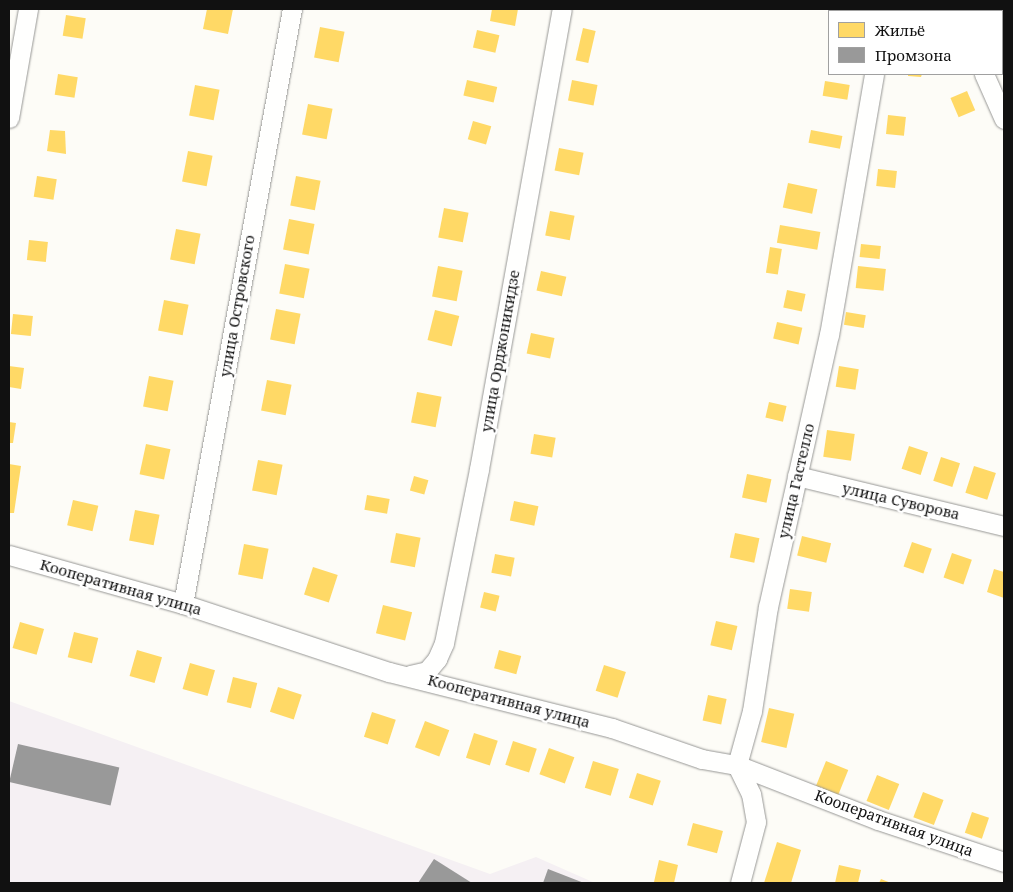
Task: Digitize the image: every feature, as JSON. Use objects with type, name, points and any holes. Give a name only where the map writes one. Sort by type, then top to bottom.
[{"type":"street","points":[[9,118],[28,9]]},
{"type":"street","name":"улица Островского","points":[[183,604],[292,9]]},
{"type":"street","name":"улица Орджоникидзе","points":[[410,675],[427,671],[437,659],[444,643],[479,469],[562,9]]},
{"type":"street","name":"улица Гастелло","points":[[737,765],[752,711],[768,607],[829,336],[874,75]]},
{"type":"street","points":[[984,75],[1004,119]]},
{"type":"street","name":"улица Суворова","points":[[797,476],[1004,526]]},
{"type":"street","name":"Кооперативная улица","points":[[9,556],[183,604],[389,672],[410,675],[471,694],[612,728],[702,759],[737,765],[878,820],[1004,862]]},
{"type":"street","points":[[737,765],[751,794],[756,822],[740,883]]},
{"type":"shaded area","points":[[9,701],[490,874],[536,857],[595,883],[9,883]]},
{"type":"building: Жильё","points":[[207,9],[233,9],[228,34],[203,29]]},
{"type":"building: Жильё","points":[[492,9],[518,9],[515,26],[490,21]]},
{"type":"building: Жильё","points":[[841,9],[869,9],[854,10]]},
{"type":"building: Жильё","points":[[66,15],[86,18],[82,39],[63,36]]},
{"type":"building: Жильё","points":[[320,27],[345,32],[339,62],[314,57]]},
{"type":"building: Жильё","points":[[583,28],[596,31],[588,63],[576,60]]},
{"type":"building: Жильё","points":[[477,30],[499,35],[495,53],[473,48]]},
{"type":"building: Жильё","points":[[58,74],[78,77],[74,98],[55,95]]},
{"type":"building: Жильё","points":[[908,75],[922,75],[921,77]]},
{"type":"building: Жильё","points":[[467,80],[497,87],[494,103],[463,96]]},
{"type":"building: Жильё","points":[[572,80],[598,85],[594,106],[568,101]]},
{"type":"building: Жильё","points":[[825,81],[850,85],[847,100],[823,96]]},
{"type":"building: Жильё","points":[[195,85],[220,90],[214,120],[189,115]]},
{"type":"building: Жильё","points":[[967,91],[975,110],[959,117],[950,98]]},
{"type":"building: Жильё","points":[[308,104],[333,109],[327,139],[302,134]]},
{"type":"building: Жильё","points":[[888,115],[906,117],[904,136],[886,134]]},
{"type":"building: Жильё","points":[[473,121],[491,126],[486,145],[468,139]]},
{"type":"building: Жильё","points":[[50,130],[65,131],[66,154],[47,151]]},
{"type":"building: Жильё","points":[[811,130],[842,136],[840,149],[809,143]]},
{"type":"building: Жильё","points":[[559,148],[584,153],[579,175],[555,171]]},
{"type":"building: Жильё","points":[[188,151],[213,156],[207,186],[182,181]]},
{"type":"building: Жильё","points":[[878,169],[897,171],[895,188],[876,186]]},
{"type":"building: Жильё","points":[[37,176],[57,179],[53,200],[34,197]]},
{"type":"building: Жильё","points":[[296,176],[321,181],[315,210],[290,205]]},
{"type":"building: Жильё","points":[[788,183],[817,189],[812,214],[783,207]]},
{"type":"building: Жильё","points":[[444,208],[469,213],[463,242],[438,237]]},
{"type":"building: Жильё","points":[[550,211],[575,216],[570,240],[545,236]]},
{"type":"building: Жильё","points":[[289,219],[315,224],[309,254],[283,249]]},
{"type":"building: Жильё","points":[[780,225],[820,232],[817,250],[777,243]]},
{"type":"building: Жильё","points":[[176,229],[201,234],[195,264],[170,259]]},
{"type":"building: Жильё","points":[[29,240],[48,242],[46,262],[27,260]]},
{"type":"building: Жильё","points":[[861,244],[881,246],[880,259],[860,257]]},
{"type":"building: Жильё","points":[[770,247],[782,249],[778,275],[766,273]]},
{"type":"building: Жильё","points":[[285,264],[310,269],[304,298],[279,293]]},
{"type":"building: Жильё","points":[[438,266],[463,271],[457,301],[432,296]]},
{"type":"building: Жильё","points":[[858,266],[886,269],[884,291],[856,288]]},
{"type":"building: Жильё","points":[[541,271],[566,277],[562,296],[537,290]]},
{"type":"building: Жильё","points":[[787,290],[806,294],[802,312],[783,308]]},
{"type":"building: Жильё","points":[[164,300],[189,305],[183,335],[158,330]]},
{"type":"building: Жильё","points":[[276,309],[301,314],[295,344],[270,339]]},
{"type":"building: Жильё","points":[[435,310],[459,316],[452,346],[428,340]]},
{"type":"building: Жильё","points":[[846,312],[866,315],[864,328],[844,325]]},
{"type":"building: Жильё","points":[[13,314],[33,316],[31,336],[11,334]]},
{"type":"building: Жильё","points":[[777,322],[802,328],[799,344],[773,339]]},
{"type":"building: Жильё","points":[[531,333],[554,338],[550,359],[527,354]]},
{"type":"building: Жильё","points":[[9,366],[24,368],[21,389],[9,387]]},
{"type":"building: Жильё","points":[[839,366],[859,369],[855,390],[836,387]]},
{"type":"building: Жильё","points":[[149,376],[174,381],[168,411],[143,406]]},
{"type":"building: Жильё","points":[[267,380],[292,385],[286,415],[261,410]]},
{"type":"building: Жильё","points":[[417,392],[442,397],[436,427],[411,422]]},
{"type":"building: Жильё","points":[[769,402],[787,406],[783,422],[765,418]]},
{"type":"building: Жильё","points":[[9,422],[16,423],[13,443],[9,443]]},
{"type":"building: Жильё","points":[[827,430],[855,434],[851,461],[823,457]]},
{"type":"building: Жильё","points":[[534,434],[556,438],[552,458],[531,454]]},
{"type":"building: Жильё","points":[[146,444],[170,449],[164,480],[140,474]]},
{"type":"building: Жильё","points":[[909,446],[928,452],[921,475],[902,469]]},
{"type":"building: Жильё","points":[[941,457],[960,463],[952,487],[933,481]]},
{"type":"building: Жильё","points":[[258,460],[283,465],[277,495],[252,490]]},
{"type":"building: Жильё","points":[[9,464],[21,466],[14,513],[9,513]]},
{"type":"building: Жильё","points":[[974,466],[996,473],[987,500],[965,493]]},
{"type":"building: Жильё","points":[[747,474],[771,479],[766,503],[742,497]]},
{"type":"building: Жильё","points":[[414,476],[428,480],[424,495],[410,490]]},
{"type":"building: Жильё","points":[[367,495],[390,499],[387,514],[364,510]]},
{"type":"building: Жильё","points":[[73,500],[98,506],[92,531],[67,525]]},
{"type":"building: Жильё","points":[[514,501],[538,506],[534,526],[510,521]]},
{"type":"building: Жильё","points":[[135,510],[160,515],[154,545],[129,540]]},
{"type":"building: Жильё","points":[[396,533],[421,538],[415,567],[390,562]]},
{"type":"building: Жильё","points":[[735,533],[759,538],[754,563],[730,557]]},
{"type":"building: Жильё","points":[[802,536],[831,543],[826,563],[797,555]]},
{"type":"building: Жильё","points":[[912,542],[932,549],[923,573],[904,567]]},
{"type":"building: Жильё","points":[[244,544],[269,549],[263,579],[238,574]]},
{"type":"building: Жильё","points":[[952,553],[972,560],[963,584],[944,578]]},
{"type":"building: Жильё","points":[[495,554],[515,558],[511,576],[491,573]]},
{"type":"building: Жильё","points":[[313,567],[338,575],[329,603],[304,595]]},
{"type":"building: Жильё","points":[[994,569],[1004,572],[1004,598],[987,592]]},
{"type":"building: Жильё","points":[[790,589],[812,592],[809,612],[787,609]]},
{"type":"building: Жильё","points":[[484,592],[500,596],[496,611],[480,608]]},
{"type":"building: Жильё","points":[[383,605],[412,612],[405,640],[376,633]]},
{"type":"building: Жильё","points":[[716,621],[737,626],[732,650],[710,645]]},
{"type":"building: Жильё","points":[[20,622],[44,629],[37,655],[13,648]]},
{"type":"building: Жильё","points":[[74,632],[98,638],[92,663],[68,657]]},
{"type":"building: Жильё","points":[[137,650],[162,657],[155,683],[130,676]]},
{"type":"building: Жильё","points":[[499,650],[521,656],[516,674],[494,668]]},
{"type":"building: Жильё","points":[[190,663],[215,670],[208,696],[183,689]]},
{"type":"building: Жильё","points":[[604,665],[626,672],[618,698],[596,691]]},
{"type":"building: Жильё","points":[[233,677],[257,683],[251,708],[227,702]]},
{"type":"building: Жильё","points":[[278,687],[302,695],[294,719],[270,712]]},
{"type":"building: Жильё","points":[[708,695],[727,699],[721,724],[703,720]]},
{"type":"building: Жильё","points":[[769,708],[794,714],[786,748],[761,742]]},
{"type":"building: Жильё","points":[[372,712],[396,720],[388,744],[364,737]]},
{"type":"building: Жильё","points":[[425,721],[449,730],[439,756],[415,747]]},
{"type":"building: Жильё","points":[[474,733],[498,741],[490,765],[466,758]]},
{"type":"building: Жильё","points":[[513,741],[537,749],[529,773],[505,765]]},
{"type":"building: Жильё","points":[[549,748],[574,757],[565,784],[539,774]]},
{"type":"building: Жильё","points":[[593,761],[619,769],[611,796],[585,788]]},
{"type":"building: Жильё","points":[[826,761],[848,770],[837,797],[815,788]]},
{"type":"building: Жильё","points":[[637,773],[661,781],[653,805],[629,798]]},
{"type":"building: Жильё","points":[[877,775],[899,784],[889,810],[867,801]]},
{"type":"building: Жильё","points":[[923,792],[944,800],[934,825],[913,817]]},
{"type":"building: Жильё","points":[[972,812],[989,818],[982,839],[965,833]]},
{"type":"building: Жильё","points":[[693,823],[723,831],[717,853],[687,845]]},
{"type":"building: Жильё","points":[[777,842],[801,850],[791,883],[764,883]]},
{"type":"building: Жильё","points":[[659,860],[678,865],[674,883],[654,882]]},
{"type":"building: Жильё","points":[[839,865],[861,870],[858,883],[835,883]]},
{"type":"building: Жильё","points":[[881,879],[891,883],[879,883]]},
{"type":"building: Промзона","points":[[18,744],[119,767],[111,805],[9,782]]},
{"type":"building: Промзона","points":[[434,859],[472,883],[418,883]]},
{"type":"building: Промзона","points":[[548,869],[584,883],[543,883]]}]
